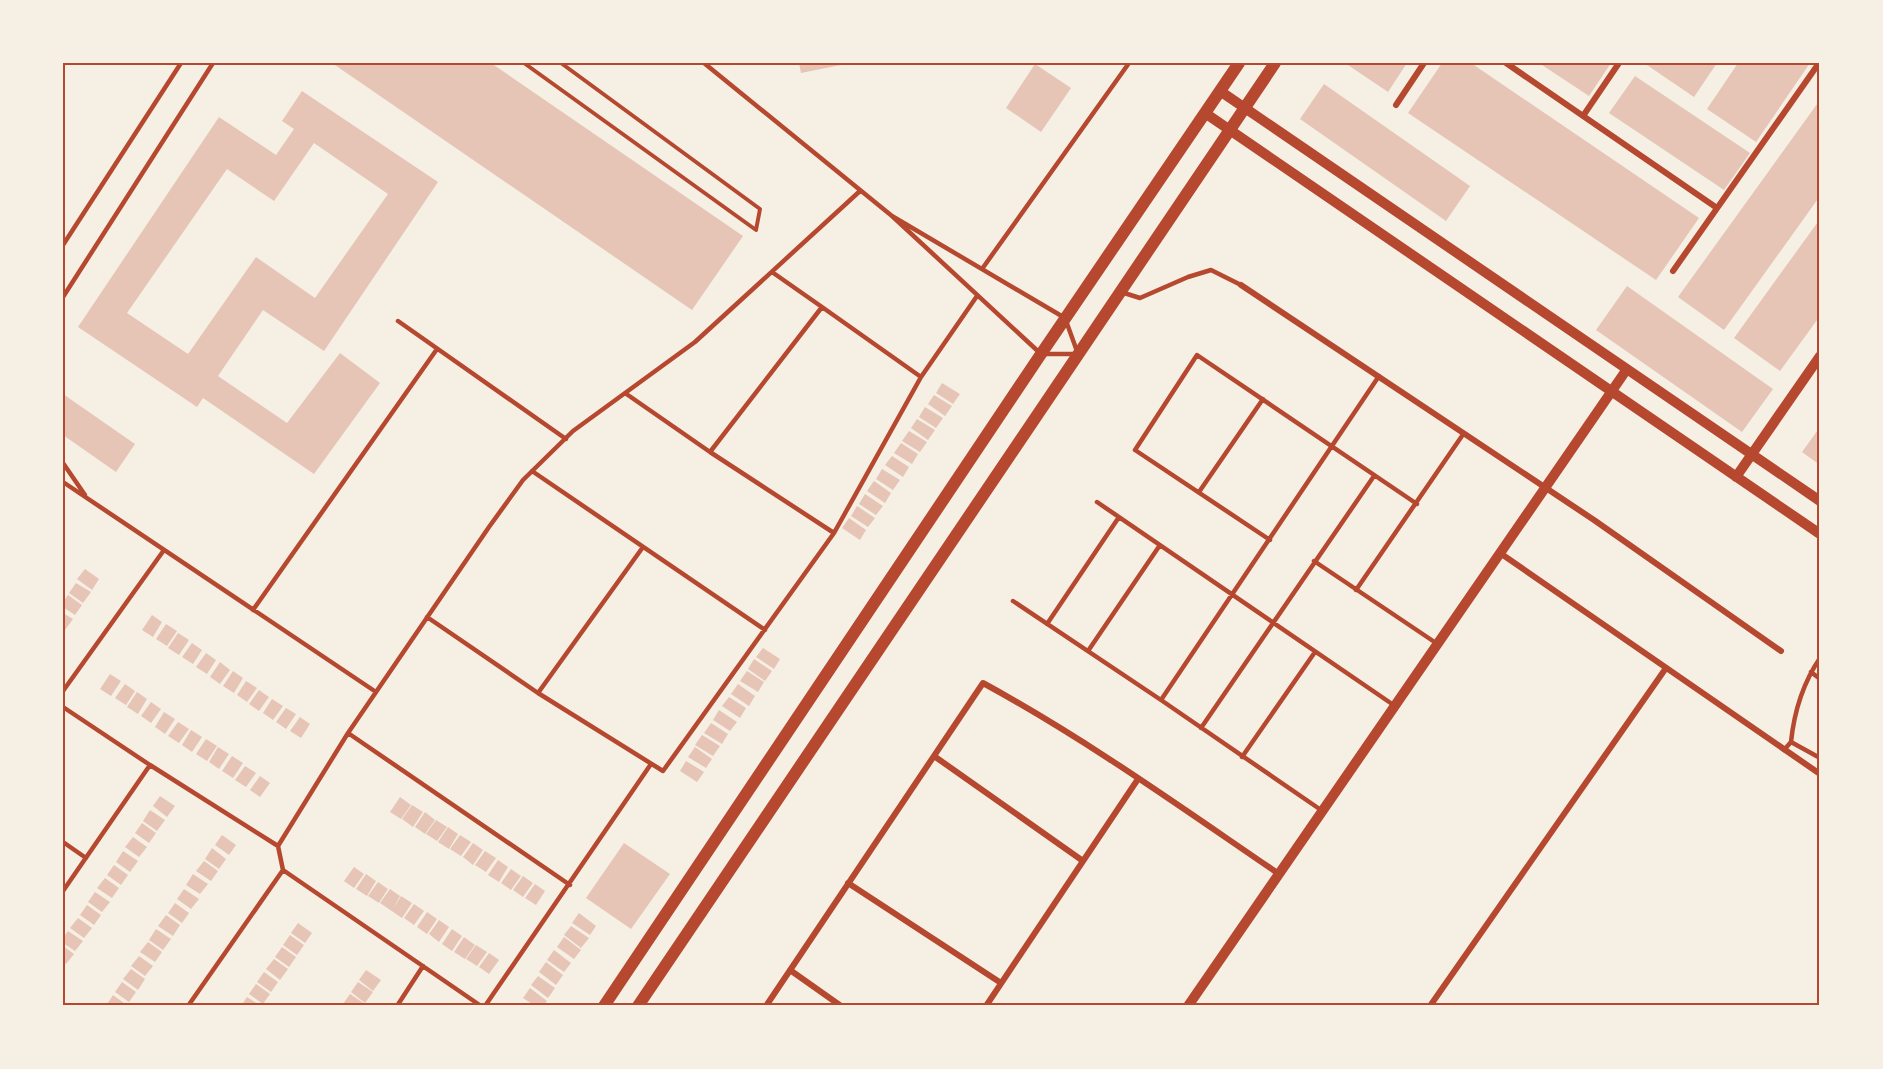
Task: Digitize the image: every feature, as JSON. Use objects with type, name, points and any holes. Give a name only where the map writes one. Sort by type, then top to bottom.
[{"type":"main road","points":[[604,1006],[1065,318],[1239,63]]},
{"type":"main road","points":[[638,1006],[1275,63]]},
{"type":"street","points":[[1396,105],[1424,63]]},
{"type":"street","points":[[1506,63],[1717,208]]},
{"type":"street","points":[[1583,116],[1619,63]]},
{"type":"street","points":[[1673,271],[1818,68]]},
{"type":"street","points":[[1220,91],[1820,501]]},
{"type":"street","points":[[1205,113],[1820,534]]},
{"type":"street","points":[[1240,285],[1546,487],[1780,651]]},
{"type":"street","points":[[1736,477],[1820,356]]},
{"type":"street","points":[[1188,1006],[1627,369]]},
{"type":"street","points":[[1500,553],[1820,774]]},
{"type":"street","points":[[1431,1006],[1666,668]]},
{"type":"street","points":[[766,1006],[983,683],[1013,699],[1138,779],[1279,874]]},
{"type":"street","points":[[934,756],[1083,861]]},
{"type":"street","points":[[986,1006],[1138,779]]},
{"type":"street","points":[[848,883],[1001,983]]},
{"type":"street","points":[[790,970],[841,1006]]},
{"type":"lane","points":[[63,245],[182,63]]},
{"type":"lane","points":[[63,297],[213,63]]},
{"type":"lane","points":[[704,63],[892,216],[1041,354],[1078,354],[1065,318],[892,216]]},
{"type":"lane","points":[[982,269],[1129,63]]},
{"type":"lane","points":[[651,764],[570,885],[483,1006],[283,870],[278,846],[348,733],[523,480],[573,431],[695,342],[860,191]]},
{"type":"lane","points":[[1120,292],[1140,298],[1188,277],[1211,270],[1240,285]]},
{"type":"lane","points":[[772,272],[921,377]]},
{"type":"lane","points":[[427,618],[538,693],[663,771],[834,533],[921,377],[977,296]]},
{"type":"lane","points":[[710,452],[822,307]]},
{"type":"lane","points":[[398,321],[566,439]]},
{"type":"lane","points":[[253,609],[437,349]]},
{"type":"lane","points":[[1270,540],[1135,450],[1197,355],[1417,504]]},
{"type":"lane","points":[[1161,700],[1378,376]]},
{"type":"lane","points":[[625,393],[834,533]]},
{"type":"lane","points":[[1199,492],[1263,399]]},
{"type":"lane","points":[[1356,590],[1464,433]]},
{"type":"lane","points":[[63,463],[87,498]]},
{"type":"lane","points":[[532,471],[765,630]]},
{"type":"lane","points":[[1201,728],[1374,476]]},
{"type":"lane","points":[[63,482],[376,692]]},
{"type":"lane","points":[[1096,502],[1395,706]]},
{"type":"lane","points":[[1047,624],[1119,517]]},
{"type":"lane","points":[[1088,651],[1160,545]]},
{"type":"lane","points":[[538,693],[642,547]]},
{"type":"lane","points":[[63,691],[164,550]]},
{"type":"lane","points":[[1314,561],[1438,644]]},
{"type":"lane","points":[[1013,601],[1322,811]]},
{"type":"lane","points":[[1242,757],[1315,652]]},
{"type":"lane","points":[[1784,750],[1791,742],[1793,723],[1810,672],[1820,658]]},
{"type":"lane","points":[[1810,672],[1820,679]]},
{"type":"lane","points":[[63,707],[278,846]]},
{"type":"lane","points":[[348,733],[570,885]]},
{"type":"lane","points":[[1791,742],[1820,758]]},
{"type":"lane","points":[[63,891],[150,765]]},
{"type":"lane","points":[[63,842],[86,858]]},
{"type":"lane","points":[[188,1006],[283,870]]},
{"type":"lane","points":[[397,1006],[423,966]]},
{"type":"path","points":[[524,63],[756,230],[760,209],[561,63]]},
{"type":"building","points":[[332,63],[491,63],[743,236],[692,310]]},
{"type":"building","points":[[799,63],[846,63],[846,64],[801,73]]},
{"type":"building","points":[[1345,63],[1407,63],[1388,92]]},
{"type":"building","points":[[1442,63],[1471,63],[1699,218],[1656,280],[1408,113]]},
{"type":"building","points":[[1539,63],[1611,63],[1589,96]]},
{"type":"building","points":[[1644,63],[1717,63],[1694,97]]},
{"type":"building","points":[[1738,63],[1810,63],[1756,142],[1707,109]]},
{"type":"building","points":[[1035,64],[1071,88],[1041,132],[1006,108]]},
{"type":"building","points":[[1635,76],[1750,153],[1724,190],[1609,113]]},
{"type":"building","points":[[1324,84],[1470,186],[1446,221],[1300,119]]},
{"type":"building","points":[[302,91],[438,182],[324,351],[263,310],[218,376],[287,423],[340,353],[380,383],[314,474],[203,398],[197,407],[78,327],[219,117],[276,155],[294,129],[282,121]],"holes":[[[314,143],[388,194],[315,298],[256,257],[188,354],[127,313],[227,169],[274,201]]]},
{"type":"building","points":[[1820,100],[1820,196],[1724,330],[1678,297]]},
{"type":"building","points":[[1820,219],[1820,316],[1780,371],[1734,338]]},
{"type":"building","points":[[1627,286],[1773,389],[1742,432],[1596,330]]},
{"type":"building","points":[[942,383],[960,394],[953,404],[936,393]]},
{"type":"building","points":[[63,394],[135,444],[116,472],[63,435]]},
{"type":"building","points":[[934,395],[952,406],[945,416],[928,404]]},
{"type":"building","points":[[925,407],[943,418],[936,428],[919,417]]},
{"type":"building","points":[[917,419],[935,430],[928,440],[911,428]]},
{"type":"building","points":[[1820,427],[1820,465],[1802,452]]},
{"type":"building","points":[[909,431],[927,442],[920,452],[902,441]]},
{"type":"building","points":[[901,443],[918,454],[912,464],[894,453]]},
{"type":"building","points":[[892,456],[909,467],[903,477],[885,465]]},
{"type":"building","points":[[882,469],[900,480],[893,490],[876,479]]},
{"type":"building","points":[[874,481],[891,493],[885,503],[867,491]]},
{"type":"building","points":[[865,494],[883,506],[876,515],[859,504]]},
{"type":"building","points":[[857,506],[875,518],[868,527],[851,516]]},
{"type":"building","points":[[849,518],[866,530],[860,540],[842,528]]},
{"type":"building","points":[[85,569],[99,579],[92,590],[77,579]]},
{"type":"building","points":[[76,583],[91,592],[83,603],[69,593]]},
{"type":"building","points":[[68,595],[82,605],[75,615],[63,607],[63,602]]},
{"type":"building","points":[[63,613],[73,619],[65,630],[63,628]]},
{"type":"building","points":[[152,615],[162,622],[153,637],[142,630]]},
{"type":"building","points":[[166,624],[177,631],[167,646],[156,639]]},
{"type":"building","points":[[178,633],[189,640],[179,655],[168,648]]},
{"type":"building","points":[[192,643],[202,650],[193,664],[182,657]]},
{"type":"building","points":[[763,648],[780,659],[774,669],[756,657]]},
{"type":"building","points":[[206,653],[216,660],[207,674],[196,667]]},
{"type":"building","points":[[754,659],[772,671],[765,681],[748,669]]},
{"type":"building","points":[[220,662],[230,670],[220,684],[210,677]]},
{"type":"building","points":[[233,671],[243,678],[234,693],[223,686]]},
{"type":"building","points":[[747,671],[764,682],[758,692],[740,681]]},
{"type":"building","points":[[110,674],[121,681],[111,696],[100,689]]},
{"type":"building","points":[[246,681],[257,688],[247,702],[237,695]]},
{"type":"building","points":[[125,684],[135,691],[126,705],[115,698]]},
{"type":"building","points":[[738,684],[755,696],[749,706],[731,694]]},
{"type":"building","points":[[259,690],[269,697],[259,711],[249,704]]},
{"type":"building","points":[[137,692],[147,699],[138,714],[127,707]]},
{"type":"building","points":[[729,697],[746,708],[740,718],[722,706]]},
{"type":"building","points":[[272,699],[283,706],[273,720],[263,713]]},
{"type":"building","points":[[151,702],[161,709],[151,723],[141,716]]},
{"type":"building","points":[[286,708],[296,714],[286,729],[276,722]]},
{"type":"building","points":[[719,710],[737,722],[730,731],[713,720]]},
{"type":"building","points":[[164,712],[175,719],[165,734],[155,727]]},
{"type":"building","points":[[300,717],[310,724],[301,738],[290,731]]},
{"type":"building","points":[[178,722],[189,729],[179,743],[168,736]]},
{"type":"building","points":[[711,723],[728,734],[722,744],[704,733]]},
{"type":"building","points":[[191,730],[202,737],[192,752],[182,745]]},
{"type":"building","points":[[702,735],[720,746],[713,756],[695,745]]},
{"type":"building","points":[[206,739],[217,746],[207,761],[196,754]]},
{"type":"building","points":[[218,747],[229,754],[219,769],[209,762]]},
{"type":"building","points":[[695,747],[712,759],[706,768],[688,757]]},
{"type":"building","points":[[232,756],[243,763],[233,778],[222,771]]},
{"type":"building","points":[[686,761],[704,772],[697,782],[680,771]]},
{"type":"building","points":[[245,766],[256,773],[246,787],[235,780]]},
{"type":"building","points":[[260,776],[270,783],[260,797],[250,790]]},
{"type":"building","points":[[160,796],[175,806],[167,817],[153,806]]},
{"type":"building","points":[[400,797],[411,805],[401,819],[390,812]]},
{"type":"building","points":[[412,805],[423,812],[413,827],[402,819]]},
{"type":"building","points":[[150,810],[165,820],[157,831],[143,821]]},
{"type":"building","points":[[425,812],[435,820],[425,834],[415,827]]},
{"type":"building","points":[[436,820],[447,827],[437,841],[426,834]]},
{"type":"building","points":[[142,823],[156,833],[149,843],[135,833]]},
{"type":"building","points":[[448,827],[458,834],[449,849],[438,842]]},
{"type":"building","points":[[222,835],[236,845],[229,855],[215,845]]},
{"type":"building","points":[[460,835],[471,842],[461,856],[450,849]]},
{"type":"building","points":[[133,837],[147,847],[139,857],[125,847]]},
{"type":"building","points":[[473,843],[483,850],[473,865],[463,857]]},
{"type":"building","points":[[624,843],[670,874],[631,929],[586,898]]},
{"type":"building","points":[[212,848],[226,859],[219,869],[205,859]]},
{"type":"building","points":[[123,851],[138,861],[130,872],[116,862]]},
{"type":"building","points":[[485,851],[496,858],[486,872],[475,865]]},
{"type":"building","points":[[498,860],[508,867],[499,882],[488,875]]},
{"type":"building","points":[[204,861],[218,871],[211,881],[196,871]]},
{"type":"building","points":[[114,865],[128,875],[121,885],[107,875]]},
{"type":"building","points":[[354,867],[364,874],[354,888],[344,881]]},
{"type":"building","points":[[511,869],[521,876],[511,890],[501,883]]},
{"type":"building","points":[[193,874],[208,884],[200,894],[186,885]]},
{"type":"building","points":[[366,874],[376,881],[367,896],[356,889]]},
{"type":"building","points":[[523,876],[533,883],[523,897],[513,890]]},
{"type":"building","points":[[105,878],[119,888],[112,898],[97,888]]},
{"type":"building","points":[[378,882],[388,889],[379,903],[368,896]]},
{"type":"building","points":[[535,884],[545,891],[536,905],[525,898]]},
{"type":"building","points":[[184,889],[199,899],[191,909],[177,899]]},
{"type":"building","points":[[390,889],[400,896],[393,909],[401,896],[412,903],[402,918],[380,903]]},
{"type":"building","points":[[95,892],[110,902],[102,912],[88,902]]},
{"type":"building","points":[[175,903],[189,913],[182,923],[168,913]]},
{"type":"building","points":[[414,904],[424,911],[414,925],[404,918]]},
{"type":"building","points":[[87,905],[101,915],[94,925],[80,915]]},
{"type":"building","points":[[427,912],[437,919],[427,934],[417,927]]},
{"type":"building","points":[[579,913],[596,926],[590,935],[572,923]]},
{"type":"building","points":[[166,915],[180,925],[173,936],[158,926]]},
{"type":"building","points":[[78,918],[92,928],[84,938],[70,928]]},
{"type":"building","points":[[439,920],[449,927],[439,942],[429,934]]},
{"type":"building","points":[[298,923],[312,933],[305,943],[291,933]]},
{"type":"building","points":[[571,926],[589,938],[581,948],[564,935]]},
{"type":"building","points":[[156,929],[171,939],[163,950],[149,940]]},
{"type":"building","points":[[452,929],[462,936],[452,951],[442,944]]},
{"type":"building","points":[[68,931],[83,941],[75,951],[63,943],[63,938]]},
{"type":"building","points":[[290,935],[304,945],[297,955],[283,945]]},
{"type":"building","points":[[464,937],[475,945],[465,959],[454,952]]},
{"type":"building","points":[[564,937],[581,950],[574,959],[557,947]]},
{"type":"building","points":[[148,942],[162,952],[155,962],[140,952]]},
{"type":"building","points":[[476,945],[487,952],[477,966],[466,959]]},
{"type":"building","points":[[63,946],[74,954],[66,964],[63,962]]},
{"type":"building","points":[[282,947],[296,957],[289,967],[275,957]]},
{"type":"building","points":[[554,950],[571,963],[564,972],[547,960]]},
{"type":"building","points":[[489,953],[499,960],[489,974],[479,967]]},
{"type":"building","points":[[139,956],[153,966],[145,976],[131,966]]},
{"type":"building","points":[[274,959],[288,969],[280,980],[266,969]]},
{"type":"building","points":[[546,962],[563,975],[556,985],[539,972]]},
{"type":"building","points":[[131,969],[145,979],[138,990],[123,979]]},
{"type":"building","points":[[366,970],[381,980],[373,991],[359,980]]},
{"type":"building","points":[[264,972],[278,982],[271,992],[257,982]]},
{"type":"building","points":[[538,976],[555,988],[548,998],[531,985]]},
{"type":"building","points":[[122,982],[136,992],[129,1002],[115,992]]},
{"type":"building","points":[[358,982],[373,992],[365,1003],[351,992]]},
{"type":"building","points":[[256,984],[270,994],[263,1004],[249,994]]},
{"type":"building","points":[[530,988],[547,1001],[543,1006],[535,1006],[523,998]]},
{"type":"building","points":[[350,994],[365,1004],[364,1006],[343,1004]]},
{"type":"building","points":[[113,995],[128,1006],[106,1006]]},
{"type":"building","points":[[247,997],[261,1006],[241,1006]]}]
